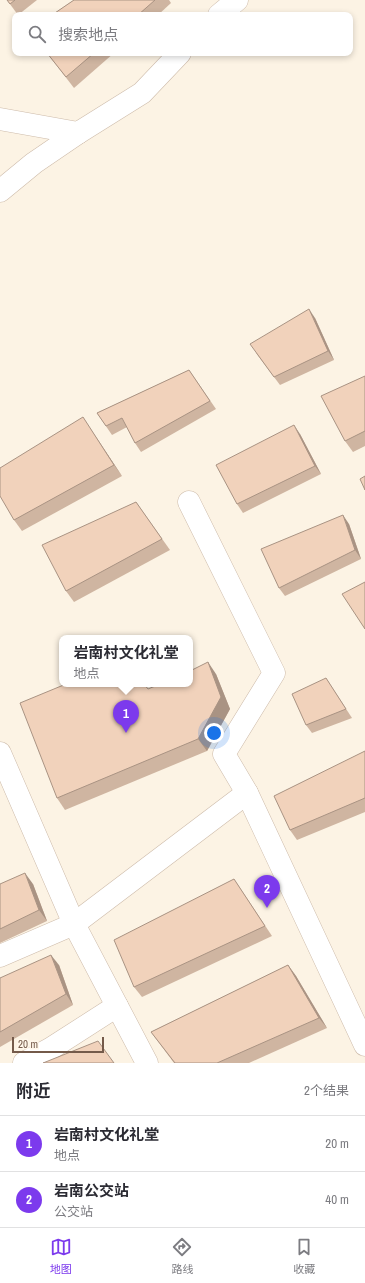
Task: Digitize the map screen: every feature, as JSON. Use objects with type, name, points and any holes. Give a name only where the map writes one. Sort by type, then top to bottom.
[{"type":"street","points":[[223,12],[237,0]]},
{"type":"street","points":[[0,191],[34,163],[78,133],[142,93],[177,56]]},
{"type":"street","points":[[0,119],[78,133]]},
{"type":"street","points":[[189,502],[274,673],[224,754],[247,793],[365,1045]]},
{"type":"street","points":[[0,753],[74,924],[147,1063]]},
{"type":"street","points":[[0,956],[74,924],[247,793]]},
{"type":"street","points":[[24,1063],[50,1049],[117,1006]]},
{"type":"building","points":[[7,0],[15,0],[10,4]]},
{"type":"building","points":[[74,0],[155,0],[141,12],[56,12]]},
{"type":"building","points":[[49,56],[90,56],[66,77]]},
{"type":"building","points":[[309,309],[328,351],[274,377],[250,344]]},
{"type":"building","points":[[189,370],[210,401],[135,443],[122,418],[106,426],[97,413]]},
{"type":"building","points":[[365,376],[365,431],[345,441],[321,396]]},
{"type":"building","points":[[83,417],[114,465],[14,520],[0,496],[0,468]]},
{"type":"building","points":[[294,425],[315,466],[237,504],[216,465]]},
{"type":"building","points":[[365,476],[365,490],[360,479]]},
{"type":"building","points":[[136,502],[162,539],[66,591],[42,545]]},
{"type":"building","points":[[343,515],[355,550],[279,588],[261,549]]},
{"type":"building","points":[[365,582],[365,629],[342,594]]},
{"type":"building","points":[[208,662],[221,697],[198,739],[57,798],[20,703],[59,687],[146,687],[148,689],[153,687],[193,687],[193,670]]},
{"type":"building","points":[[326,678],[346,709],[306,725],[292,694]]},
{"type":"building","points":[[365,751],[365,798],[290,830],[274,796]]},
{"type":"building","points":[[25,873],[39,910],[0,929],[0,884]]},
{"type":"building","points":[[234,879],[265,926],[134,987],[114,940]]},
{"type":"building","points":[[51,955],[66,994],[0,1032],[0,978]]},
{"type":"building","points":[[288,965],[319,1018],[217,1063],[175,1063],[151,1032]]},
{"type":"building","points":[[98,1041],[114,1063],[43,1063]]},
{"type":"place","name":"岩南村文化礼堂","points":[[126,733]]},
{"type":"place","name":"岩南公交站","points":[[267,908]]}]
